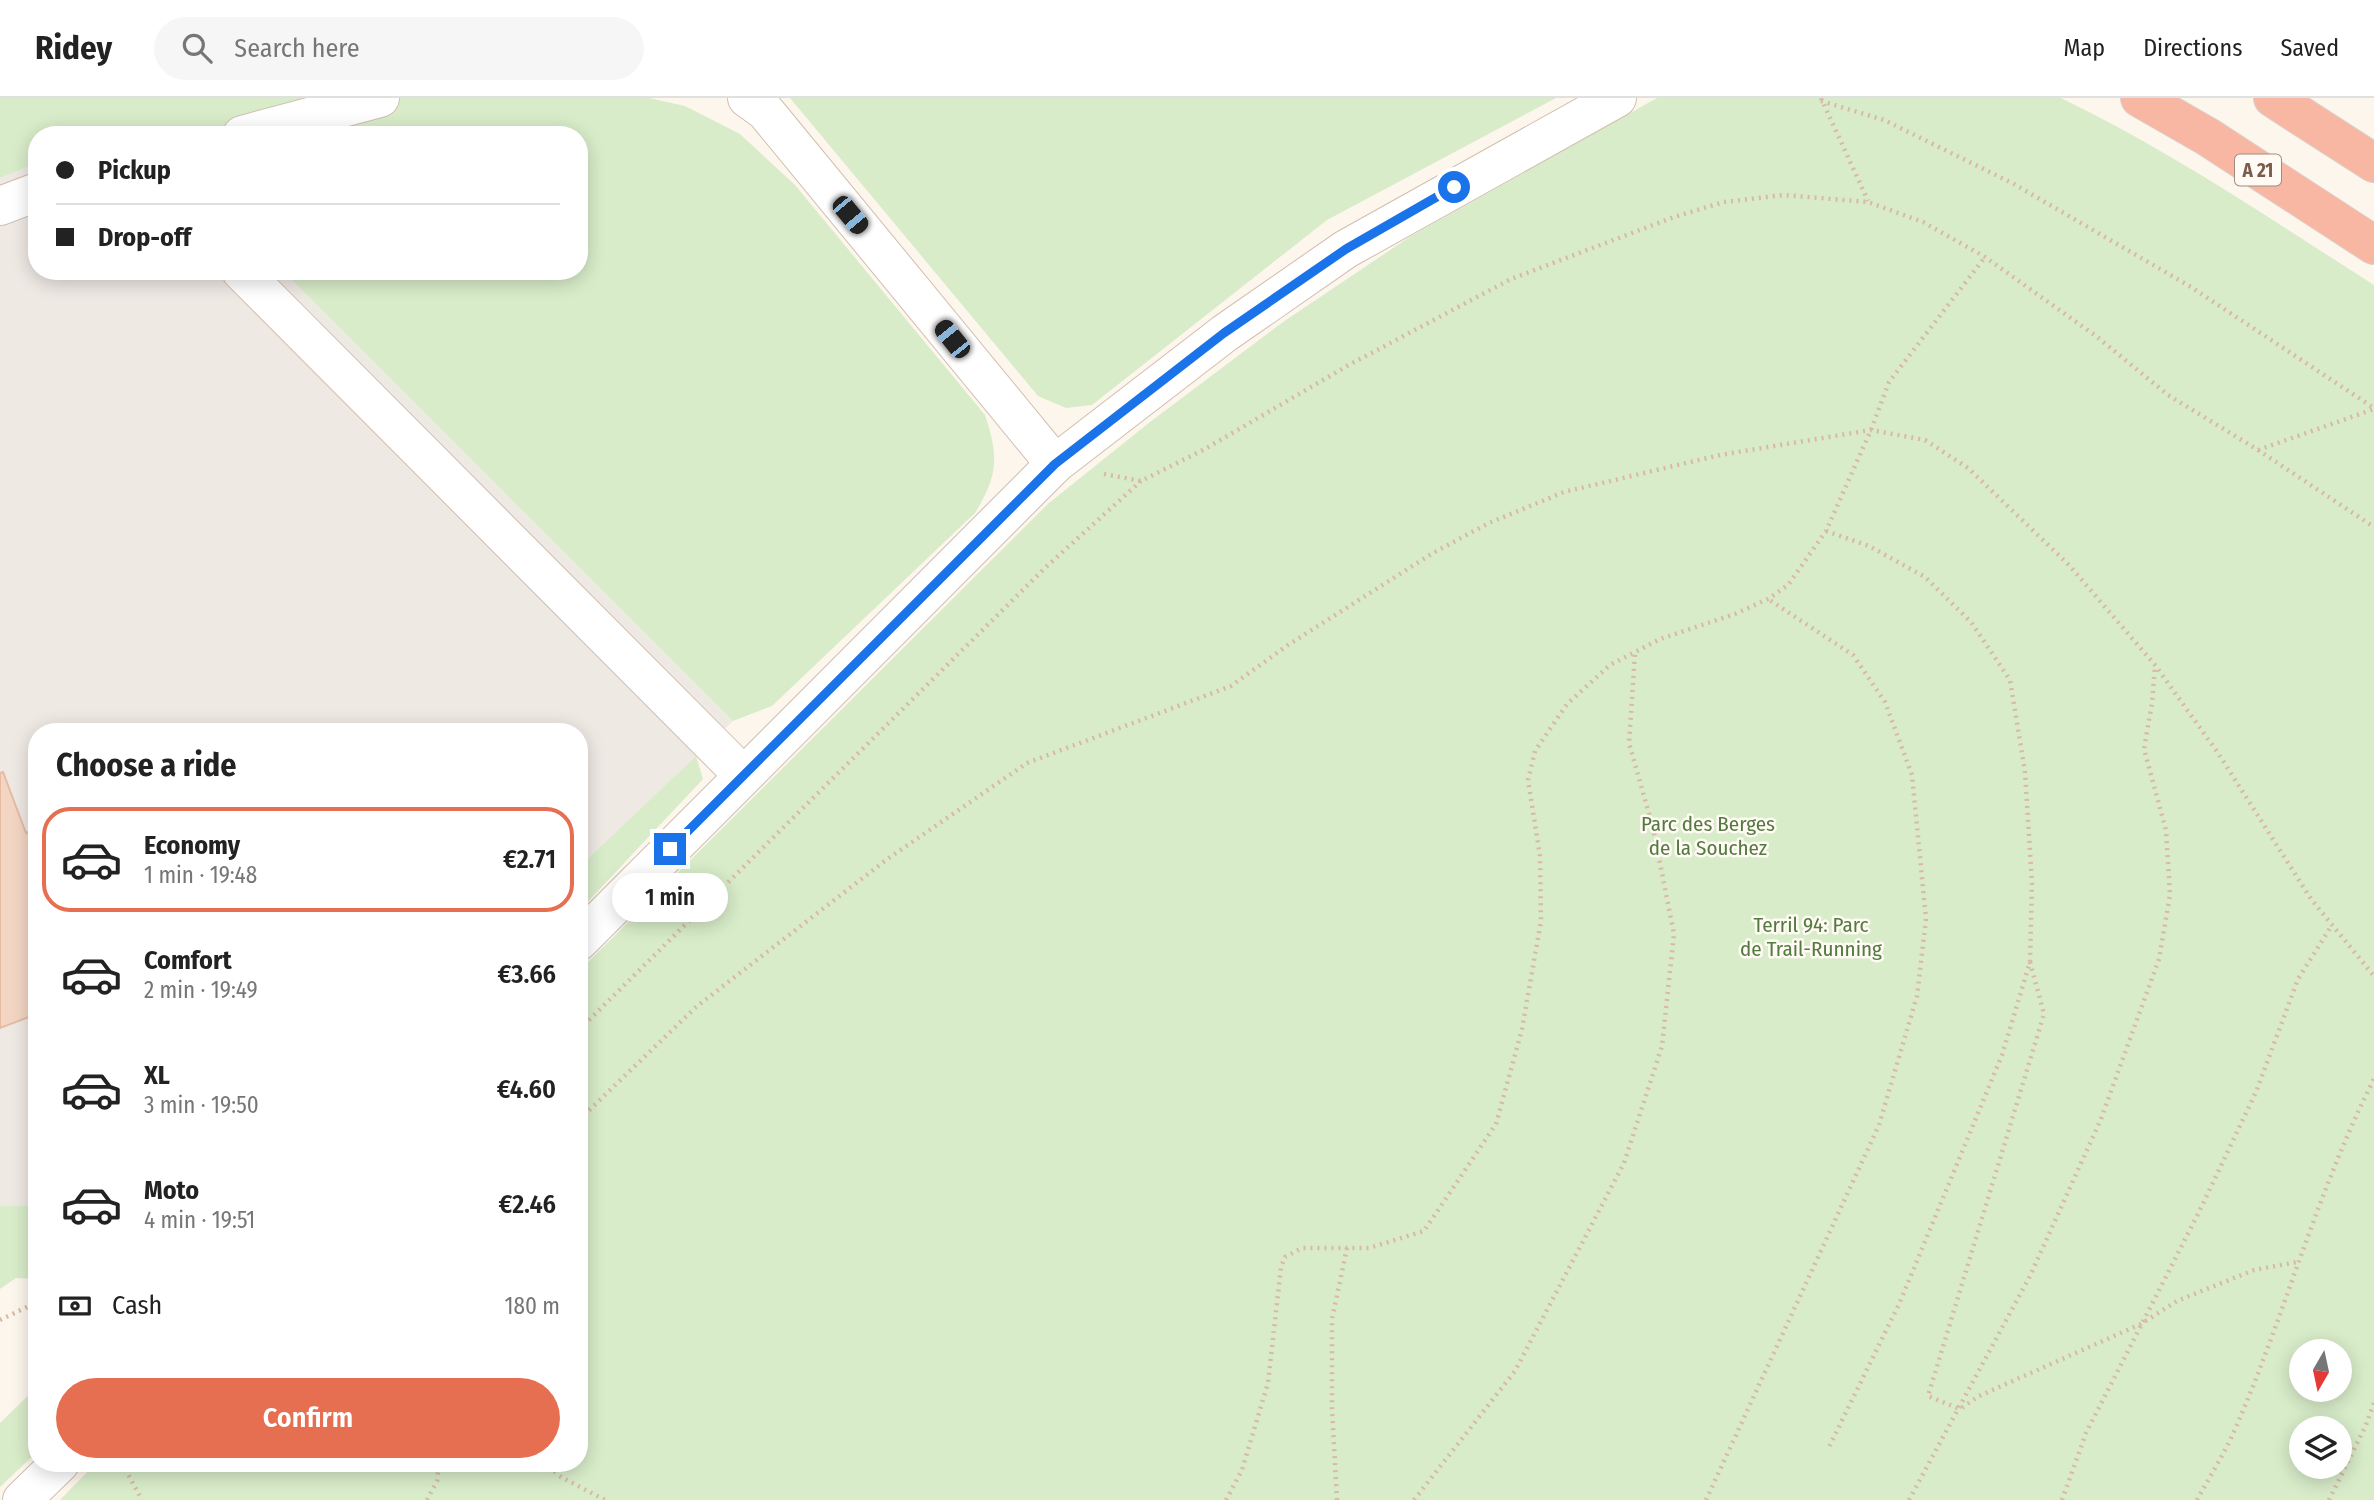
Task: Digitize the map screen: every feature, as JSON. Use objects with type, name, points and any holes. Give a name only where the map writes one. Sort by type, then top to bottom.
[{"type":"highway","name":"A 21","points":[[2140,98],[2208,137],[2374,245]]},
{"type":"highway","points":[[2273,98],[2374,163]]},
{"type":"street","points":[[276,126],[380,98]]},
{"type":"street","points":[[747,98],[765,111],[1055,464]]},
{"type":"street","points":[[588,932],[1055,464],[1224,333],[1346,249],[1617,98]]},
{"type":"street","points":[[0,206],[28,195]]},
{"type":"street","points":[[250,280],[743,775]]},
{"type":"street","points":[[22,1500],[51,1472]]},
{"type":"path","points":[[1821,99],[1868,201]]},
{"type":"path","points":[[1821,99],[1884,120],[2014,184],[2191,288],[2374,408]]},
{"type":"path","points":[[588,1021],[1046,567],[1141,481],[1205,449],[1347,366],[1511,279],[1674,217],[1724,202],[1784,195],[1868,201],[1923,222],[1985,257],[2096,336],[2168,395],[2258,450],[2374,527]]},
{"type":"path","points":[[1226,1500],[1242,1470],[1268,1383],[1281,1267],[1285,1257],[1302,1248],[1368,1248],[1424,1231],[1496,1124],[1522,1029],[1541,921],[1541,856],[1528,780],[1535,751],[1567,704],[1610,665],[1660,639],[1768,600],[1788,585],[1826,531],[1871,430],[1889,382],[1985,257]]},
{"type":"path","points":[[2258,450],[2374,408]]},
{"type":"path","points":[[588,1111],[696,1007],[886,860],[1027,763],[1231,686],[1288,645],[1433,553],[1489,523],[1564,492],[1720,455],[1871,430],[1925,440],[1968,468],[2069,565],[2155,665],[2218,753],[2311,899],[2374,976]]},
{"type":"path","points":[[1055,464],[1141,481]]},
{"type":"path","points":[[1826,531],[1869,546],[1925,577],[1971,622],[2010,680],[2025,772],[2032,883],[2030,962],[2002,1055],[1900,1302],[1828,1449]]},
{"type":"path","points":[[1706,1500],[1879,1125],[1917,996],[1926,919],[1912,775],[1885,702],[1853,655],[1768,600]]},
{"type":"path","points":[[1414,1500],[1515,1371],[1624,1163],[1662,1046],[1674,934],[1653,828],[1629,743],[1635,652]]},
{"type":"path","points":[[1909,1500],[2029,1276],[2101,1119],[2159,959],[2170,895],[2166,830],[2144,749],[2155,665]]},
{"type":"path","points":[[2062,1500],[2086,1433],[2198,1214],[2256,1092],[2298,979],[2332,925]]},
{"type":"path","points":[[1960,1409],[1928,1396],[2044,1014],[2030,962]]},
{"type":"path","points":[[2197,1500],[2239,1422],[2297,1262],[2374,1079]]},
{"type":"path","points":[[1337,1500],[1332,1409],[1332,1319],[1347,1248]]},
{"type":"path","points":[[1960,1409],[1979,1396],[2141,1324],[2177,1301],[2254,1270],[2297,1262]]},
{"type":"path","points":[[0,1320],[28,1306]]},
{"type":"path","points":[[2329,1500],[2374,1403]]},
{"type":"path","points":[[127,1472],[142,1500]]},
{"type":"path","points":[[426,1500],[437,1481],[438,1472]]},
{"type":"path","points":[[555,1472],[605,1500]]},
{"type":"shaded area","points":[[28,167],[28,280],[292,280],[733,721],[588,858],[588,723],[28,723],[28,1206],[0,1206],[0,178]]},
{"type":"green space","points":[[0,98],[649,98],[685,106],[740,134],[795,185],[985,415],[993,443],[992,476],[975,513],[772,706],[733,721],[292,280],[588,280],[588,126],[28,126],[28,167],[0,178]]},
{"type":"green space","points":[[790,98],[1556,98],[1327,220],[1092,405],[1066,408],[1038,396]]},
{"type":"green space","name":"Parc des Berges de la Souchez","points":[[1657,98],[2061,98],[2181,163],[2374,285],[2374,1500],[60,1500],[87,1472],[588,1472],[588,962],[1049,503],[1150,422],[1283,322],[1411,236]]},
{"type":"green space","points":[[696,756],[703,779],[588,901],[588,858]]},
{"type":"green space","points":[[0,1206],[28,1206],[28,1279],[16,1278],[0,1289]]},
{"type":"green space","points":[[28,1396],[28,1461],[0,1487],[0,1423]]},
{"type":"building","points":[[3,772],[26,833],[28,832],[28,1017],[0,1028],[0,773]]},
{"type":"route","points":[[670,849],[1055,464],[1224,333],[1346,249],[1454,187]]},
{"type":"park label","name":"Terril 94: Parc de Trail-Running","points":[[1811,937]]}]
